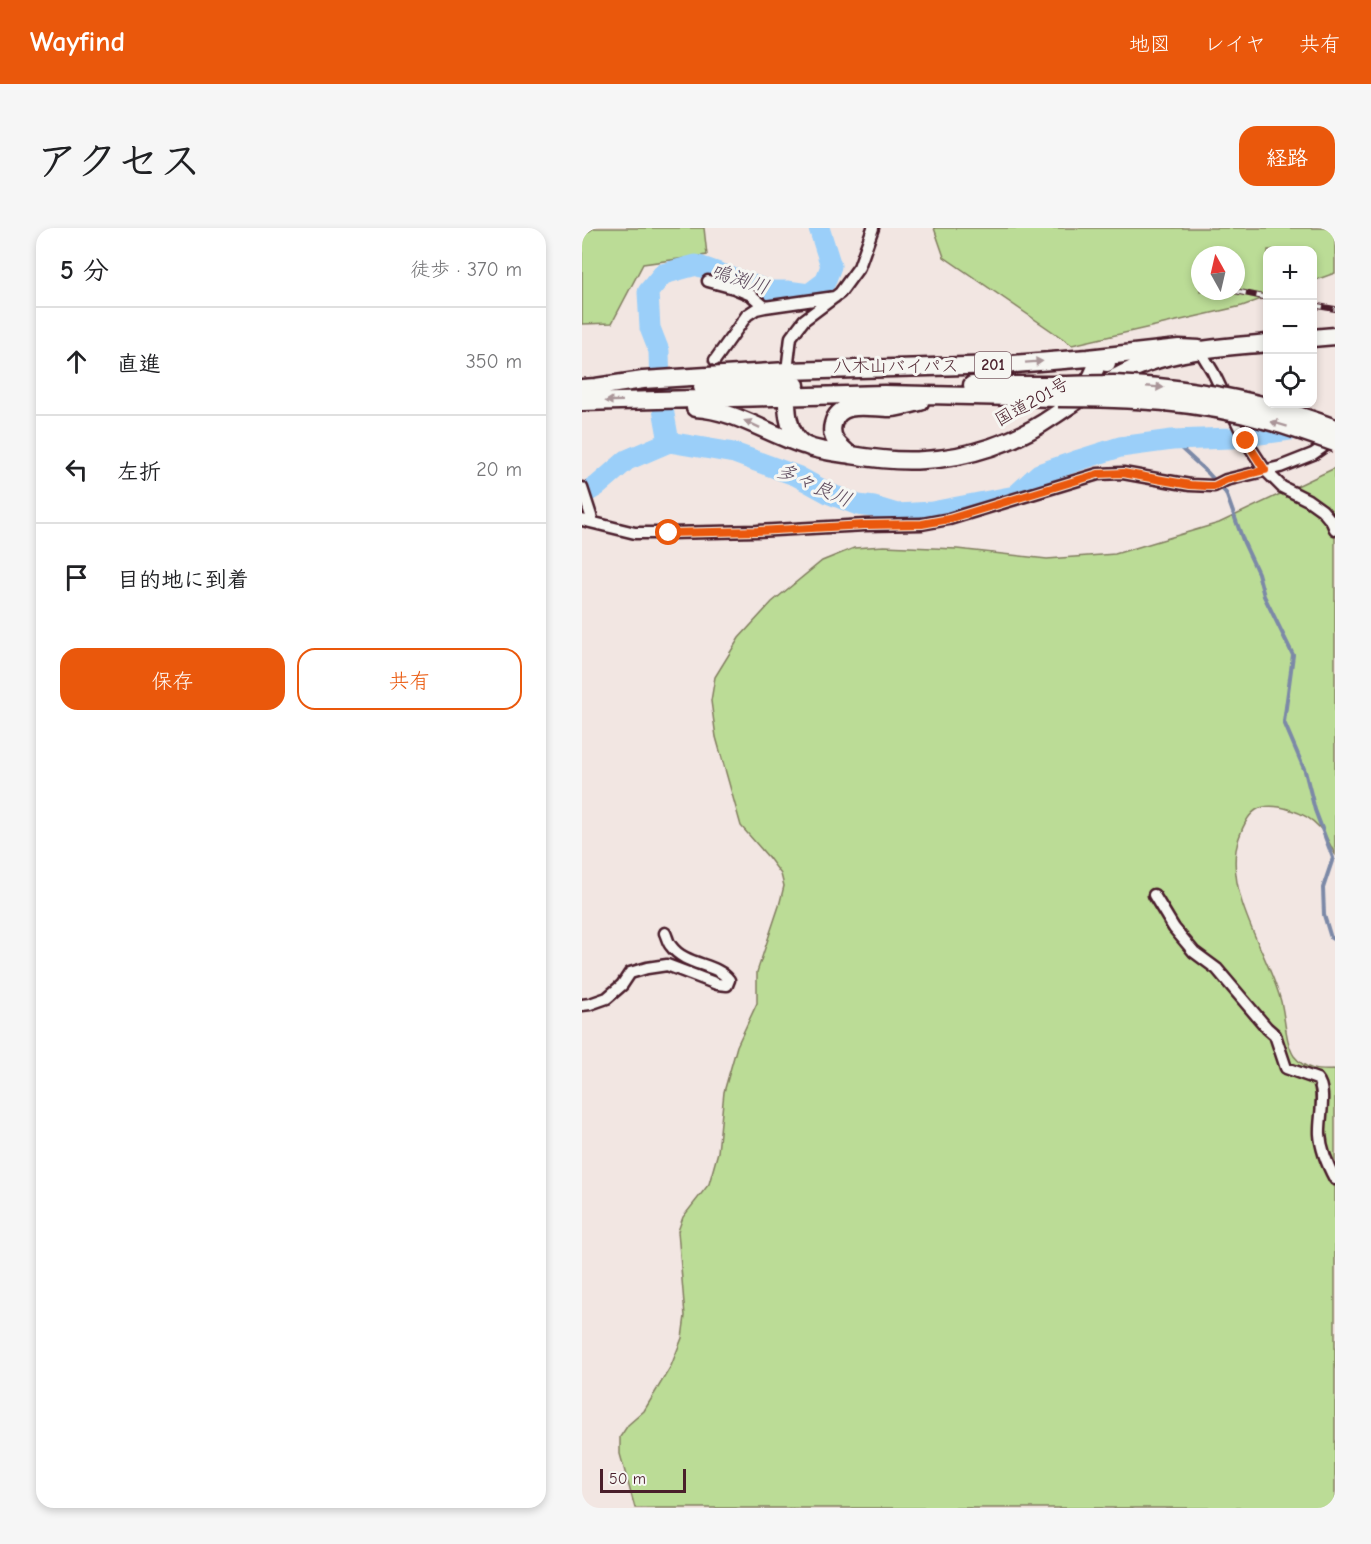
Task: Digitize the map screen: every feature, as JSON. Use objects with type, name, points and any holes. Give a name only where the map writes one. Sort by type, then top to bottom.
[{"type":"highway","points":[[1317,338],[1335,336]]},
{"type":"highway","name":"国道201号","points":[[582,402],[644,389],[787,385],[1179,348],[1199,349],[1263,343]]},
{"type":"highway","name":"国道201号","points":[[669,389],[681,408],[711,409],[728,414],[806,446],[879,459],[925,460],[964,454],[1020,435],[1051,418],[1060,396],[1111,380],[1148,363],[1199,349]]},
{"type":"highway","points":[[1060,396],[1087,384],[1096,370],[1100,357],[1108,363],[1112,371],[1111,380]]},
{"type":"highway","name":"八木山バイパス","points":[[787,385],[884,394],[948,396],[1060,396],[1113,384],[1156,387],[1203,393],[1268,406],[1335,428]]},
{"type":"highway","name":"八木山バイパス","points":[[669,389],[787,385],[1155,401],[1263,419],[1335,441]]},
{"type":"highway","points":[[787,385],[789,424],[793,433],[806,446]]},
{"type":"highway","name":"201","points":[[589,388],[644,389]]},
{"type":"highway","points":[[850,455],[834,440],[832,433],[833,423],[838,413],[846,408],[858,406],[893,408],[948,396]]},
{"type":"street","points":[[787,385],[791,337],[804,320],[840,293],[859,267],[873,228]]},
{"type":"street","points":[[708,281],[751,295],[765,307]]},
{"type":"street","points":[[716,360],[747,315],[756,309],[836,297]]},
{"type":"street","points":[[1199,349],[1213,372],[1246,441],[1265,470],[1282,488],[1308,500],[1322,510],[1335,529]]},
{"type":"street","points":[[582,488],[589,506],[588,521],[635,533],[758,531],[922,524],[949,519],[1098,474],[1123,473],[1190,485],[1214,486],[1226,480],[1280,467],[1313,454],[1335,441]]},
{"type":"street","points":[[1154,895],[1174,928],[1194,952],[1217,969],[1275,1035],[1286,1068],[1317,1079],[1321,1083],[1320,1135],[1329,1168],[1335,1179]]},
{"type":"street","points":[[582,1005],[607,998],[622,985],[630,973],[667,965],[717,984],[727,985],[729,980],[725,974],[684,958],[672,948],[665,933]]},
{"type":"green space","points":[[594,228],[704,228],[707,255],[643,264],[612,323],[582,324],[582,236]]},
{"type":"green space","points":[[934,228],[1335,228],[1335,273],[1317,280],[1317,246],[1263,246],[1263,298],[1242,306],[1072,345],[944,257]]},
{"type":"green space","points":[[1335,468],[1335,854],[1326,837],[1314,822],[1280,807],[1263,807],[1252,813],[1243,828],[1236,850],[1235,869],[1243,907],[1280,998],[1291,1050],[1298,1061],[1308,1067],[1318,1070],[1335,1070],[1335,1508],[635,1508],[620,1454],[620,1437],[628,1425],[644,1411],[671,1366],[682,1338],[685,1316],[678,1231],[683,1217],[709,1184],[718,1152],[724,1092],[737,1046],[757,1003],[757,972],[784,886],[781,874],[741,826],[716,737],[711,701],[715,677],[739,638],[772,602],[822,561],[854,548],[884,546],[957,549],[1047,559],[1115,554],[1219,523]]},
{"type":"waterway","name":"鳴渕川","points":[[669,442],[660,392],[659,351],[650,328],[648,292],[663,274],[696,265],[769,291],[809,294],[825,282],[831,266],[819,228]]},
{"type":"waterway","name":"多々良川","points":[[582,495],[597,486],[627,460],[669,442],[734,453],[797,476],[830,494],[858,505],[897,514],[932,512],[1015,496],[1039,474],[1120,447],[1172,440],[1231,438],[1305,428]]},
{"type":"waterway","points":[[1172,440],[1226,493],[1244,543],[1258,573],[1264,596],[1293,655],[1284,722],[1305,771],[1315,810],[1333,858],[1323,888],[1324,915],[1331,938],[1335,940]]},
{"type":"railway","points":[[1245,293],[1263,297]]},
{"type":"railway","points":[[1317,306],[1335,309]]},
{"type":"route","points":[[669,533],[922,524],[949,519],[1098,474],[1123,473],[1190,485],[1214,486],[1226,480],[1265,470],[1246,441]]}]
